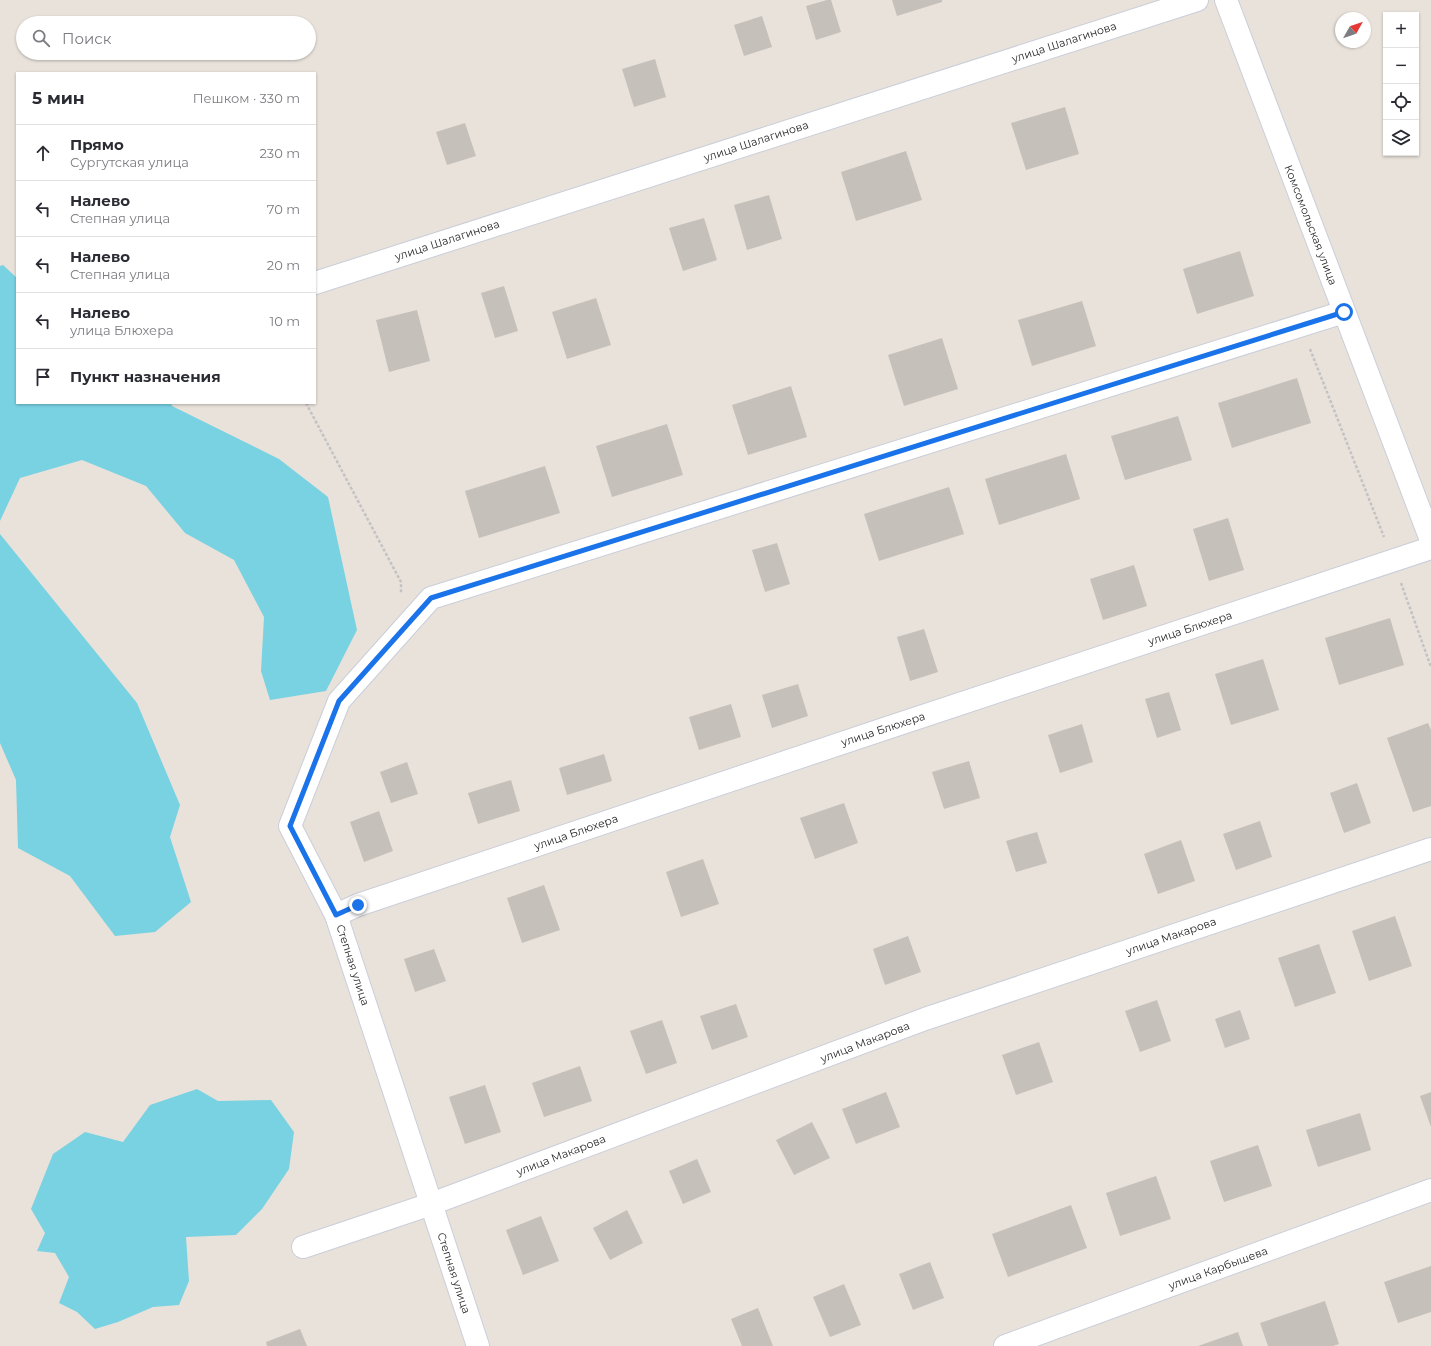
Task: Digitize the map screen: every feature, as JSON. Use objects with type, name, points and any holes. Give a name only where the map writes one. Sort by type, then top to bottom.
[{"type":"street","name":"улица Шалагинова","points":[[316,283],[1197,0]]},
{"type":"street","name":"Комсомольская улица","points":[[1226,0],[1431,540]]},
{"type":"street","points":[[1301,326],[1344,312]]},
{"type":"street","name":"Степная улица","points":[[478,1346],[336,915],[290,826],[339,701],[431,598],[1301,326]]},
{"type":"street","name":"улица Блюхера","points":[[336,915],[358,905],[1431,548]]},
{"type":"street","name":"улица Макарова","points":[[304,1247],[431,1204],[925,1019],[1431,849]]},
{"type":"street","name":"улица Карбышева","points":[[1005,1346],[1431,1190]]},
{"type":"path","points":[[1301,326],[1393,561],[1431,667]]},
{"type":"path","points":[[307,404],[401,582],[401,632]]},
{"type":"water","points":[[3,265],[16,277],[16,404],[171,404],[172,406],[279,459],[328,497],[357,630],[326,691],[270,700],[261,671],[264,617],[234,560],[185,533],[146,486],[82,460],[20,478],[0,521],[0,266]]},
{"type":"water","points":[[0,534],[137,703],[180,805],[170,837],[191,902],[155,932],[115,936],[70,876],[18,848],[16,780],[0,743]]},
{"type":"water","points":[[197,1089],[218,1101],[271,1100],[294,1132],[289,1169],[262,1209],[236,1235],[186,1237],[189,1281],[179,1305],[153,1307],[118,1322],[95,1329],[77,1312],[59,1303],[69,1277],[55,1253],[37,1251],[45,1233],[31,1209],[53,1154],[85,1132],[123,1142],[150,1105]]},
{"type":"building","points":[[831,0],[841,32],[816,40],[806,6]]},
{"type":"building","points":[[892,0],[942,0],[942,2],[897,16]]},
{"type":"building","points":[[762,16],[772,47],[744,56],[734,25]]},
{"type":"building","points":[[655,59],[666,97],[634,107],[622,69]]},
{"type":"building","points":[[1065,107],[1079,154],[1026,170],[1011,123]]},
{"type":"building","points":[[465,123],[476,156],[447,165],[436,132]]},
{"type":"building","points":[[906,151],[922,200],[856,221],[841,172]]},
{"type":"building","points":[[769,195],[782,239],[747,250],[734,205]]},
{"type":"building","points":[[704,218],[717,260],[683,271],[669,228]]},
{"type":"building","points":[[1240,251],[1254,296],[1197,314],[1183,269]]},
{"type":"building","points":[[504,286],[518,331],[495,338],[481,293]]},
{"type":"building","points":[[596,298],[611,345],[567,359],[552,312]]},
{"type":"building","points":[[1082,301],[1096,346],[1032,366],[1018,320]]},
{"type":"building","points":[[417,310],[430,361],[389,372],[376,320]]},
{"type":"building","points":[[942,338],[958,389],[904,406],[888,355]]},
{"type":"building","points":[[1297,378],[1311,423],[1232,448],[1218,403]]},
{"type":"building","points":[[791,386],[807,437],[748,455],[732,405]]},
{"type":"building","points":[[1178,416],[1192,460],[1125,480],[1111,436]]},
{"type":"building","points":[[667,424],[683,475],[612,497],[596,446]]},
{"type":"building","points":[[1066,454],[1080,499],[999,525],[985,479]]},
{"type":"building","points":[[545,466],[560,513],[479,538],[465,491]]},
{"type":"building","points":[[949,487],[964,534],[879,561],[864,514]]},
{"type":"building","points":[[1228,518],[1244,570],[1209,581],[1193,529]]},
{"type":"building","points":[[777,543],[790,584],[765,592],[752,550]]},
{"type":"building","points":[[1134,565],[1147,606],[1103,620],[1090,579]]},
{"type":"building","points":[[1390,618],[1404,665],[1339,685],[1325,638]]},
{"type":"building","points":[[924,629],[938,672],[910,681],[897,637]]},
{"type":"building","points":[[1263,659],[1279,710],[1231,725],[1215,674]]},
{"type":"building","points":[[798,684],[808,716],[772,728],[762,695]]},
{"type":"building","points":[[1169,692],[1181,730],[1157,738],[1145,699]]},
{"type":"building","points":[[731,704],[741,737],[699,750],[689,717]]},
{"type":"building","points":[[1428,723],[1431,730],[1431,806],[1413,812],[1387,738]]},
{"type":"building","points":[[1082,724],[1093,762],[1060,773],[1048,735]]},
{"type":"building","points":[[604,754],[612,781],[567,795],[559,768]]},
{"type":"building","points":[[969,761],[980,798],[944,809],[932,772]]},
{"type":"building","points":[[407,762],[418,794],[391,803],[380,772]]},
{"type":"building","points":[[511,780],[520,811],[478,824],[468,793]]},
{"type":"building","points":[[1357,783],[1371,823],[1344,833],[1330,793]]},
{"type":"building","points":[[844,803],[858,843],[815,859],[800,818]]},
{"type":"building","points":[[379,811],[393,851],[364,862],[350,822]]},
{"type":"building","points":[[1260,821],[1272,857],[1236,870],[1223,834]]},
{"type":"building","points":[[1037,832],[1047,863],[1016,872],[1006,841]]},
{"type":"building","points":[[1181,840],[1195,881],[1158,894],[1144,854]]},
{"type":"building","points":[[703,859],[719,904],[681,917],[666,872]]},
{"type":"building","points":[[544,885],[560,930],[522,943],[507,898]]},
{"type":"building","points":[[1395,916],[1412,966],[1369,981],[1352,931]]},
{"type":"building","points":[[908,936],[921,972],[885,985],[873,949]]},
{"type":"building","points":[[1319,944],[1336,993],[1295,1007],[1278,958]]},
{"type":"building","points":[[434,949],[446,981],[415,992],[404,959]]},
{"type":"building","points":[[1157,1000],[1171,1041],[1140,1052],[1125,1011]]},
{"type":"building","points":[[736,1004],[748,1037],[712,1050],[700,1016]]},
{"type":"building","points":[[1240,1010],[1250,1039],[1225,1048],[1215,1019]]},
{"type":"building","points":[[662,1020],[677,1063],[646,1074],[630,1031]]},
{"type":"building","points":[[1039,1042],[1053,1082],[1016,1095],[1002,1055]]},
{"type":"building","points":[[580,1066],[592,1101],[544,1117],[532,1083]]},
{"type":"building","points":[[485,1085],[501,1132],[465,1144],[449,1097]]},
{"type":"building","points":[[886,1092],[900,1127],[856,1144],[842,1109]]},
{"type":"building","points":[[1431,1092],[1431,1127],[1420,1096]]},
{"type":"building","points":[[1360,1113],[1371,1150],[1318,1167],[1306,1130]]},
{"type":"building","points":[[812,1122],[830,1158],[794,1175],[776,1140]]},
{"type":"building","points":[[1258,1145],[1272,1186],[1224,1202],[1210,1161]]},
{"type":"building","points":[[697,1159],[711,1192],[683,1204],[669,1171]]},
{"type":"building","points":[[1156,1176],[1171,1219],[1120,1236],[1106,1193]]},
{"type":"building","points":[[1071,1205],[1087,1248],[1008,1277],[992,1234]]},
{"type":"building","points":[[627,1210],[643,1243],[610,1260],[593,1228]]},
{"type":"building","points":[[541,1216],[559,1261],[523,1275],[506,1230]]},
{"type":"building","points":[[930,1262],[944,1298],[913,1310],[899,1274]]},
{"type":"building","points":[[1431,1266],[1431,1312],[1398,1323],[1384,1282]]},
{"type":"building","points":[[844,1284],[861,1325],[830,1337],[813,1297]]},
{"type":"building","points":[[1325,1301],[1339,1344],[1333,1346],[1268,1346],[1260,1323]]},
{"type":"building","points":[[758,1308],[773,1346],[742,1346],[731,1319]]},
{"type":"building","points":[[300,1329],[307,1346],[267,1346],[266,1342]]},
{"type":"building","points":[[1238,1332],[1243,1346],[1198,1346]]},
{"type":"route","points":[[358,905],[336,915],[290,826],[339,701],[431,598],[1344,312]]}]
